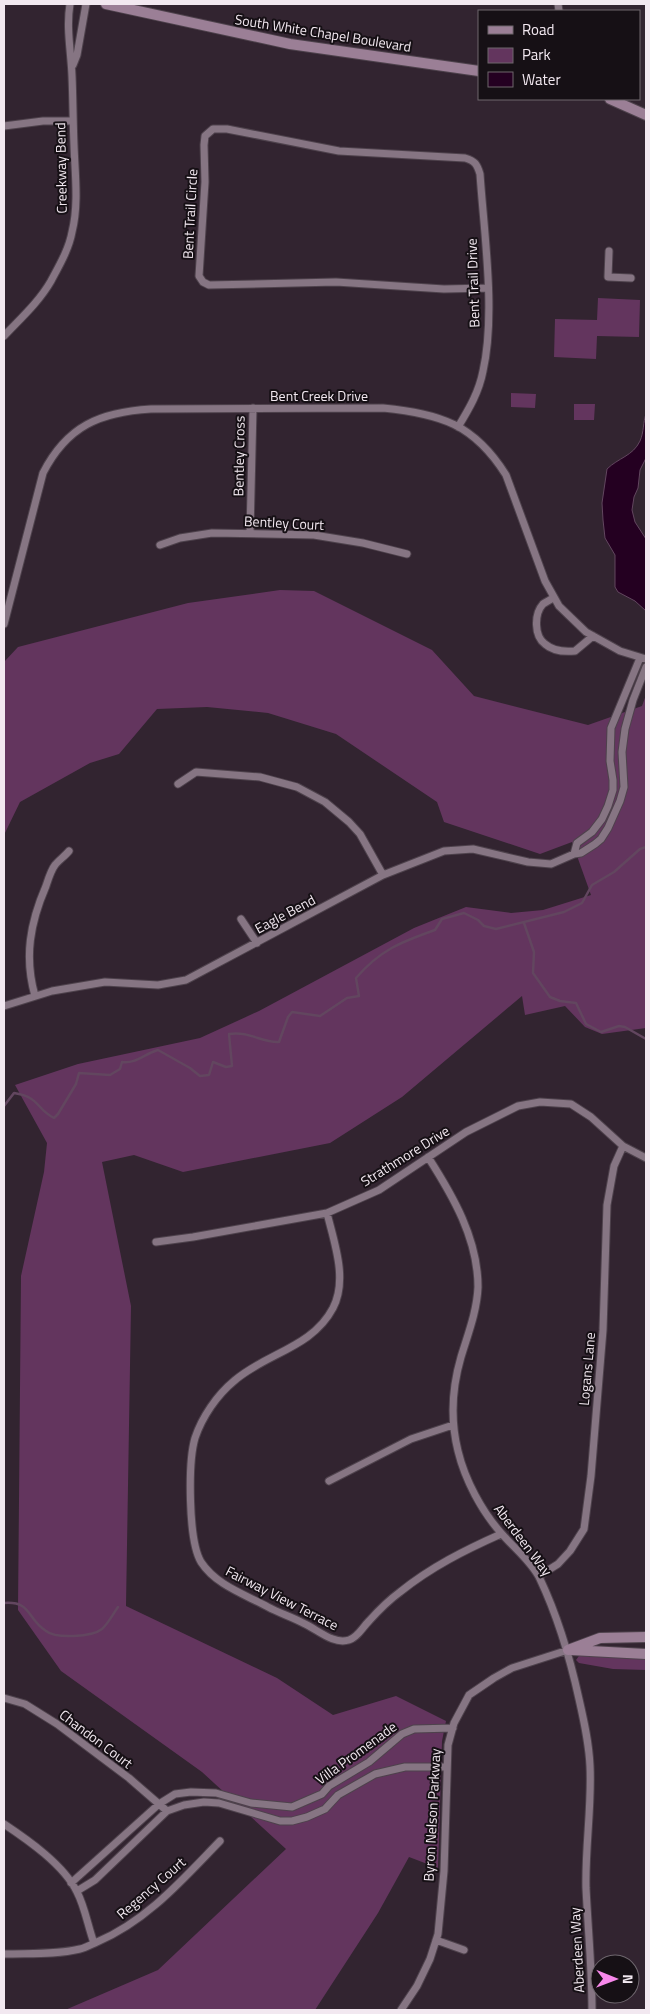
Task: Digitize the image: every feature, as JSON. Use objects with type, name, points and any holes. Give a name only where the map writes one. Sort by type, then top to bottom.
[{"type":"main road","name":"South White Chapel Boulevard","points":[[106,4],[290,44],[478,71]]},
{"type":"main road","points":[[612,100],[646,115]]},
{"type":"main road","name":"Byron Nelson Parkway","points":[[568,1650],[600,1638],[646,1637]]},
{"type":"main road","name":"Byron Nelson Parkway","points":[[568,1650],[646,1654]]},
{"type":"street","name":"Creekway Bend","points":[[4,336],[34,304],[50,282],[72,234],[76,192],[72,68],[68,41],[70,4]]},
{"type":"street","name":"Creekway Bend","points":[[72,68],[77,55],[86,4]]},
{"type":"street","points":[[4,126],[43,121],[73,120]]},
{"type":"street","name":"Bent Trail Circle","points":[[476,163],[465,158],[339,151],[227,129],[214,129],[206,136],[204,145],[205,182],[199,276],[203,282],[209,285],[336,282],[444,289],[488,288]]},
{"type":"street","name":"Bent Trail Drive","points":[[458,427],[472,404],[483,371],[489,303],[480,174],[476,163]]},
{"type":"street","points":[[609,251],[608,277],[630,278]]},
{"type":"street","name":"Bent Creek Drive","points":[[4,624],[38,486],[52,456],[63,441],[87,424],[126,410],[151,408],[383,408],[437,416],[458,427],[478,442],[498,462],[506,476],[553,598],[572,621],[593,636],[620,651],[643,658]]},
{"type":"street","name":"Bentley Cross","points":[[250,533],[253,408]]},
{"type":"street","name":"Bentley Court","points":[[160,545],[180,538],[212,533],[314,535],[363,543],[407,554]]},
{"type":"street","points":[[553,598],[544,604],[538,616],[537,632],[545,645],[563,652],[575,652],[593,636]]},
{"type":"street","points":[[574,854],[577,843],[592,832],[602,819],[608,806],[613,790],[610,761],[611,728],[643,658]]},
{"type":"street","name":"Eagle Bend","points":[[4,1006],[52,991],[105,982],[158,985],[186,980],[257,944],[383,875],[444,851],[473,849],[542,864],[551,864],[581,853],[601,839],[616,814],[624,787],[622,752],[625,728],[633,700],[646,668]]},
{"type":"street","points":[[178,784],[196,772],[260,777],[297,787],[325,802],[349,822],[360,834],[383,875]]},
{"type":"street","points":[[35,996],[29,975],[28,953],[32,929],[39,901],[54,865],[69,851]]},
{"type":"street","points":[[241,920],[257,944]]},
{"type":"street","name":"Strathmore Drive","points":[[156,1242],[327,1213],[379,1190],[466,1132],[518,1106],[540,1102],[571,1104],[591,1117],[623,1146],[646,1158]]},
{"type":"street","name":"Logans Lane","points":[[539,1576],[558,1564],[570,1551],[584,1529],[591,1476],[603,1330],[607,1205],[614,1166],[623,1146]]},
{"type":"street","name":"Aberdeen Way","points":[[428,1157],[452,1193],[467,1230],[478,1286],[469,1335],[461,1359],[452,1399],[453,1425],[458,1453],[466,1475],[487,1514],[501,1534],[539,1576],[568,1650],[589,1744],[591,1768],[586,1886],[592,2010]]},
{"type":"street","name":"Fairway View Terrace","points":[[327,1213],[339,1268],[338,1291],[334,1306],[327,1318],[318,1330],[303,1341],[256,1364],[233,1381],[212,1404],[195,1439],[190,1473],[195,1546],[200,1560],[217,1580],[326,1636],[336,1640],[349,1640],[357,1636],[368,1622],[398,1593],[430,1569],[471,1547],[501,1534]]},
{"type":"street","points":[[329,1481],[411,1439],[453,1425]]},
{"type":"street","name":"Byron Nelson Parkway","points":[[401,2010],[417,1986],[430,1959],[436,1940],[443,1880],[448,1745],[462,1705],[469,1695],[512,1668],[568,1650]]},
{"type":"street","name":"Chandon Court","points":[[4,1698],[25,1704],[57,1724],[129,1778],[167,1811]]},
{"type":"street","name":"Villa Promenade","points":[[71,1883],[158,1804],[175,1794],[191,1792],[216,1793],[251,1803],[292,1807],[322,1794],[329,1786],[369,1762],[402,1734],[414,1729],[453,1728]]},
{"type":"street","name":"Villa Promenade","points":[[77,1891],[95,1880],[167,1811],[184,1805],[204,1802],[219,1803],[280,1820],[292,1821],[325,1809],[338,1795],[375,1774],[404,1768],[448,1767]]},
{"type":"street","points":[[4,1824],[41,1852],[61,1870],[71,1883],[77,1891],[94,1943]]},
{"type":"street","name":"Regency Court","points":[[4,1954],[64,1952],[82,1949],[118,1933],[139,1919],[182,1880],[220,1841]]},
{"type":"street","points":[[436,1940],[464,1950]]},
{"type":"green space","points":[[598,298],[640,300],[639,337],[597,336],[596,359],[554,357],[555,319],[597,320]]},
{"type":"green space","points":[[511,393],[536,394],[535,408],[511,407]]},
{"type":"green space","points":[[574,404],[595,404],[594,420],[574,420]]},
{"type":"green space","points":[[280,590],[314,591],[432,650],[474,696],[588,725],[642,706],[646,695],[646,1028],[602,1034],[585,1027],[565,1006],[525,1015],[522,996],[402,1097],[330,1143],[183,1172],[134,1155],[102,1162],[131,1306],[126,1606],[277,1678],[333,1715],[396,1696],[446,1721],[442,1741],[438,1868],[409,1857],[378,1913],[315,2010],[65,2010],[158,1970],[286,1849],[202,1772],[61,1671],[18,1610],[21,1276],[44,1172],[47,1143],[15,1085],[78,1064],[200,1038],[259,1011],[414,928],[466,907],[511,913],[543,910],[591,895],[572,842],[540,854],[444,822],[437,802],[336,734],[268,713],[207,707],[157,709],[119,754],[90,763],[20,802],[4,835],[4,662],[18,647],[188,603]]},
{"type":"green space","points":[[581,1653],[646,1655],[646,1670],[613,1669],[579,1663],[576,1660]]},
{"type":"water","points":[[646,414],[646,458],[640,470],[638,488],[632,510],[635,522],[646,539],[646,611],[635,601],[618,592],[615,587],[615,555],[605,538],[602,503],[607,469],[637,446],[641,438]]},
{"type":"waterway","points":[[4,1106],[14,1093],[29,1097],[48,1115],[54,1118],[76,1084],[79,1073],[110,1075],[120,1069],[122,1062],[136,1060],[158,1050],[190,1068],[200,1076],[209,1075],[213,1062],[226,1067],[232,1066],[229,1034],[250,1035],[267,1041],[279,1042],[288,1017],[292,1012],[320,1016],[347,998],[359,996],[356,978],[365,968],[392,948],[435,930],[442,919],[464,913],[478,920],[484,926],[496,929],[564,912],[582,903],[592,885],[614,872],[640,849],[646,847]]},
{"type":"waterway","points":[[524,923],[534,952],[533,973],[550,997],[560,1001],[576,1003],[586,1024],[601,1032],[619,1026],[625,1027],[646,1039]]},
{"type":"waterway","points":[[4,1603],[20,1605],[46,1631],[51,1634],[65,1636],[97,1632],[102,1629],[118,1607]]}]
